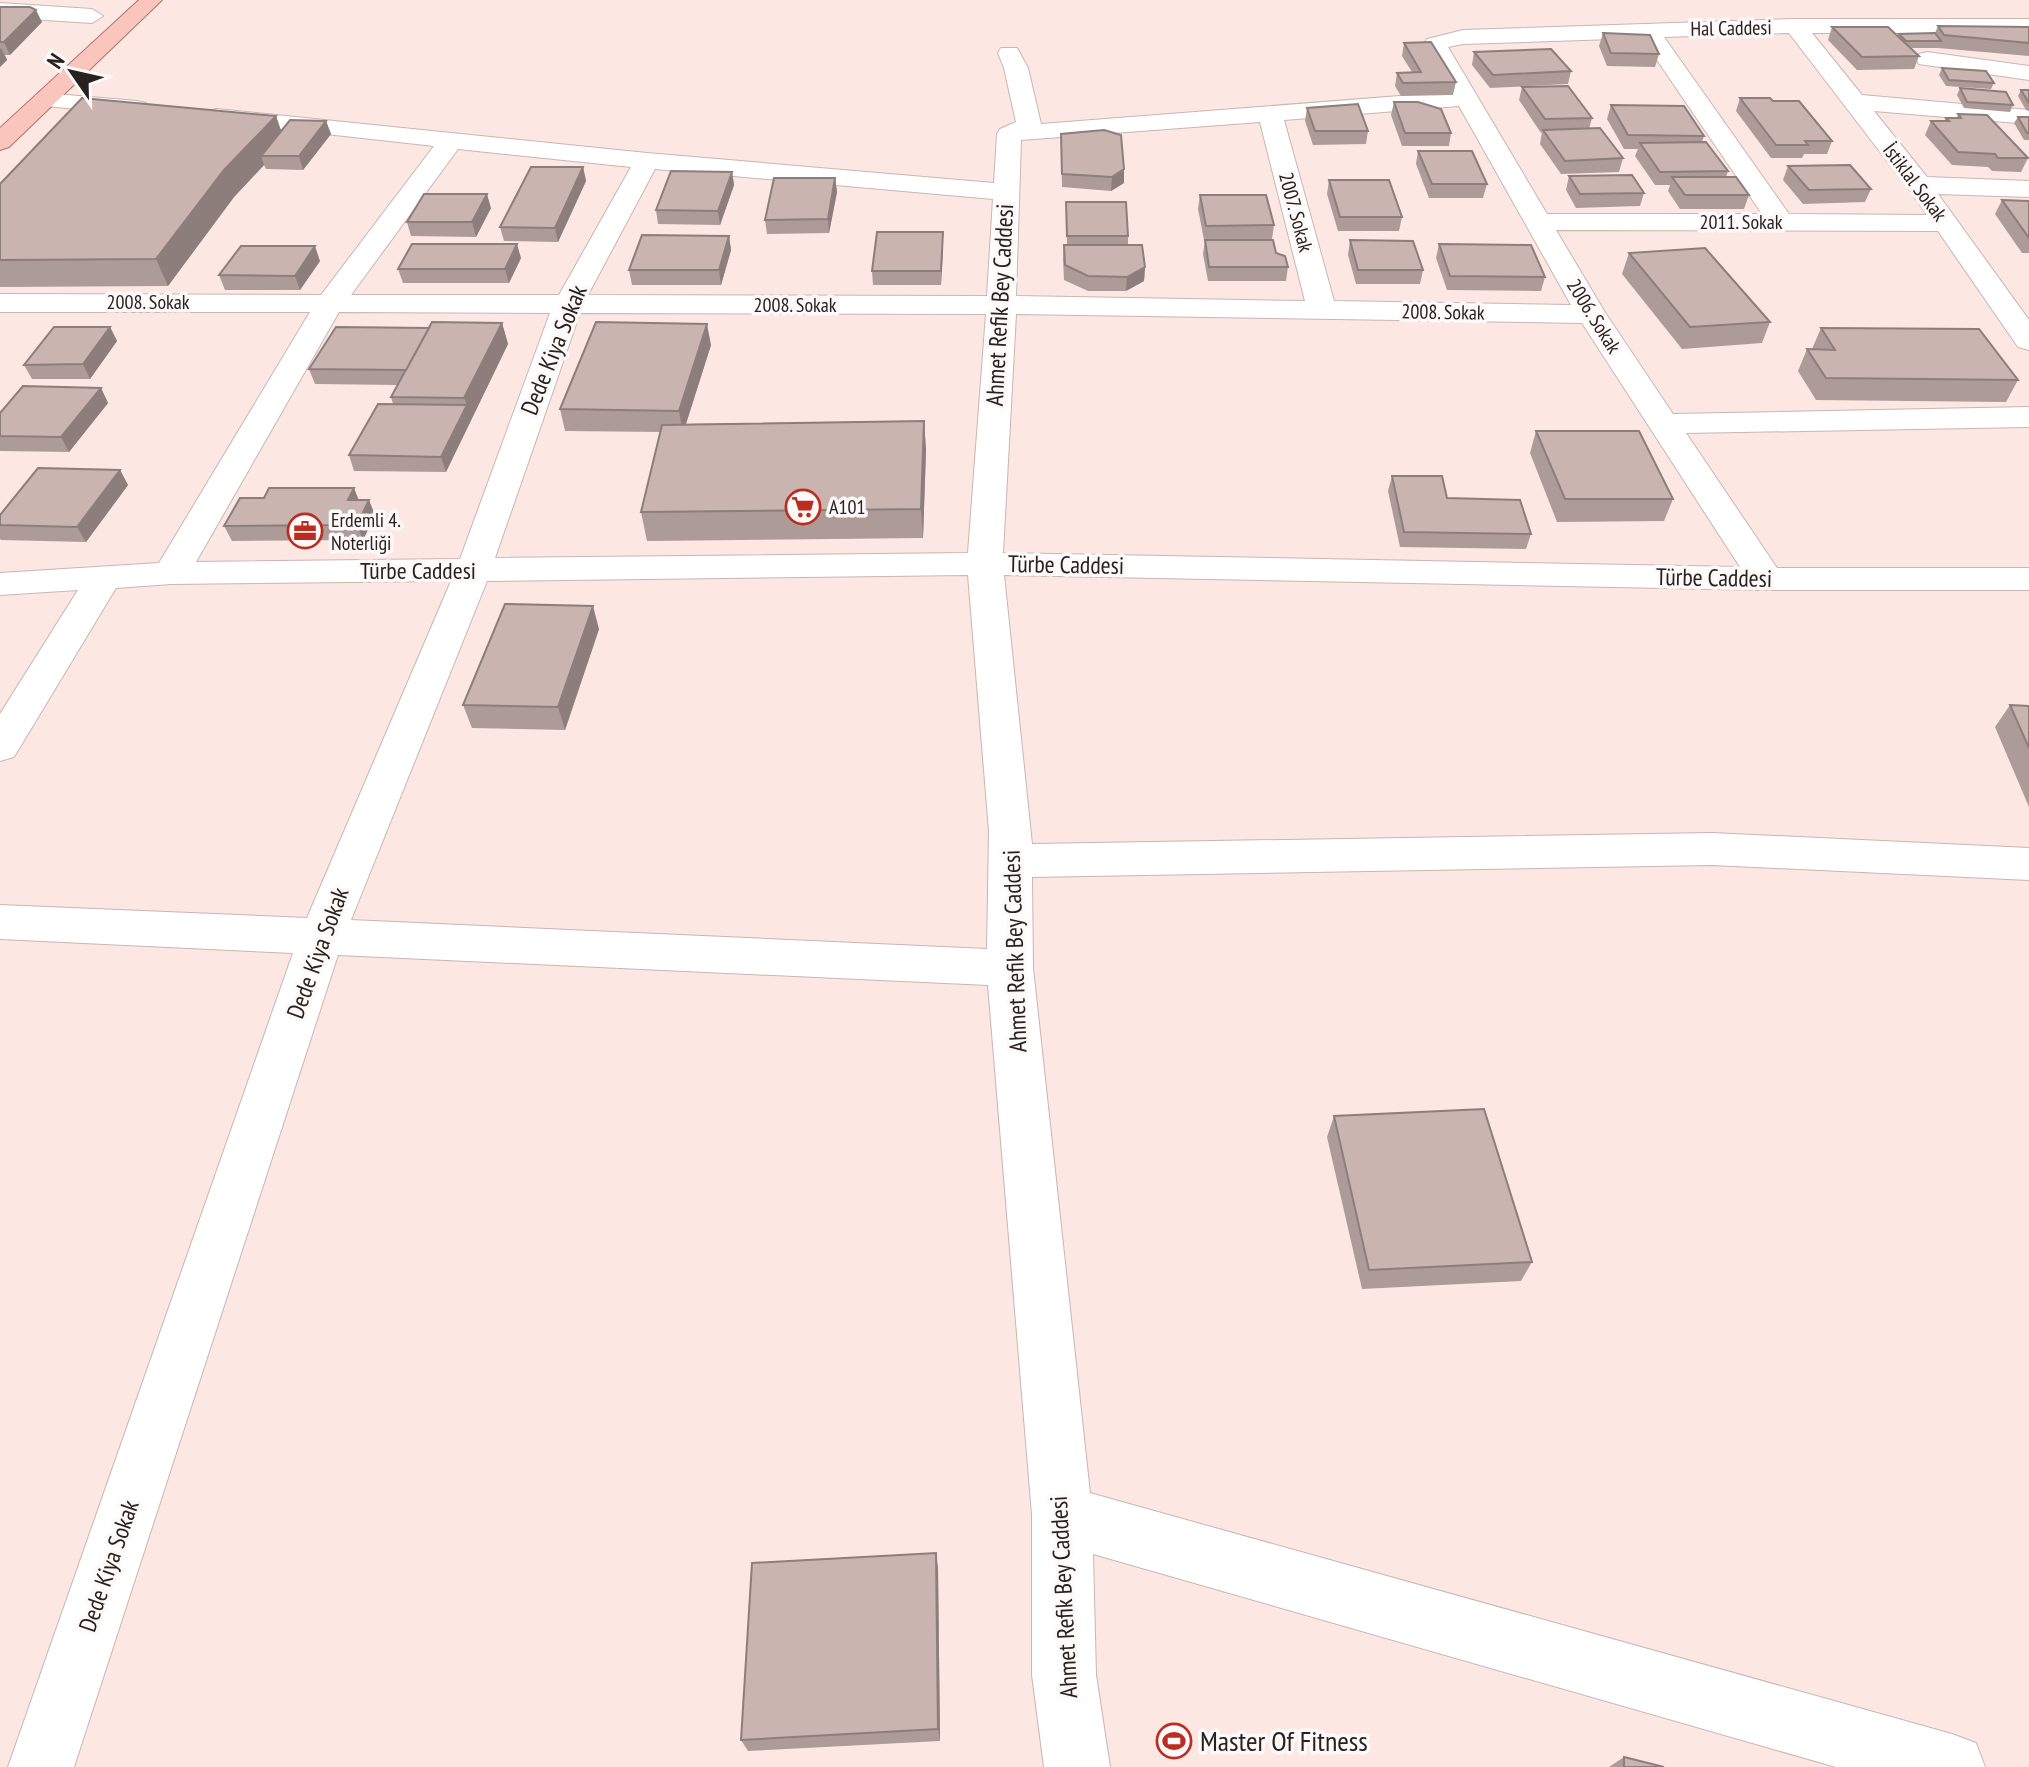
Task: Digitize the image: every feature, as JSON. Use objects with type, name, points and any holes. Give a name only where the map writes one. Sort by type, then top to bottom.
[{"type":"main road","points":[[0,142],[151,0]]},
{"type":"main road","points":[[73,36],[101,8]]},
{"type":"street","points":[[0,10],[101,8]]},
{"type":"street","name":"Hal Caddesi","points":[[1435,44],[1463,37],[1648,30],[1795,26],[2029,26]]},
{"type":"street","name":"İstiklal Sokak","points":[[1795,26],[1945,223],[2017,310],[2029,341]]},
{"type":"street","points":[[1648,30],[1781,222]]},
{"type":"street","name":"2006. Sokak","points":[[1435,44],[1591,314],[1766,579]]},
{"type":"street","points":[[1009,53],[1016,68],[1029,126],[1009,134]]},
{"type":"street","points":[[1927,59],[2029,73]]},
{"type":"street","points":[[1009,134],[1467,98]]},
{"type":"street","points":[[44,100],[166,110]]},
{"type":"street","points":[[1854,102],[2029,117]]},
{"type":"street","points":[[198,114],[647,161],[1006,192]]},
{"type":"street","name":"2007. Sokak","points":[[1270,114],[1322,310]]},
{"type":"street","name":"Ahmet Refik Bey Caddesi","points":[[1009,134],[985,564],[1010,861],[1010,968],[1062,1515],[1064,1675],[1077,1767]]},
{"type":"street","points":[[171,573],[330,303],[452,140]]},
{"type":"street","name":"Dede Kiya Sokak","points":[[41,1767],[321,938],[473,571],[568,305],[647,161]]},
{"type":"street","points":[[1919,185],[2029,189]]},
{"type":"street","name":"2011. Sokak","points":[[1537,222],[1945,223]]},
{"type":"street","name":"2008. Sokak","points":[[0,303],[1001,305],[1591,314]]},
{"type":"street","points":[[1663,424],[2029,417]]},
{"type":"street","name":"Türbe Caddesi","points":[[0,584],[171,573],[985,564],[1766,579],[2029,579]]},
{"type":"street","name":"Türbe Caddesi","points":[[0,577],[103,579]]},
{"type":"street","points":[[0,747],[103,579]]},
{"type":"street","points":[[1010,861],[1712,849],[2029,864]]},
{"type":"street","points":[[0,922],[1010,968]]},
{"type":"street","points":[[1062,1515],[1952,1767]]},
{"type":"building","points":[[0,7],[30,7],[36,10],[4,42],[0,42]]},
{"type":"building","points":[[1938,26],[2029,27],[2029,43],[1944,35]]},
{"type":"building","points":[[1832,27],[1888,27],[1919,56],[1862,57]]},
{"type":"building","points":[[1603,33],[1650,35],[1659,54],[1611,53]]},
{"type":"building","points":[[1935,33],[1941,41],[1906,41],[1899,34]]},
{"type":"building","points":[[1431,42],[1456,82],[1403,83],[1397,73],[1421,72],[1404,43]]},
{"type":"building","points":[[1551,49],[1571,71],[1493,75],[1474,52]]},
{"type":"building","points":[[1942,68],[1986,71],[1994,83],[1949,80]]},
{"type":"building","points":[[1568,86],[1592,118],[1545,119],[1522,87]]},
{"type":"building","points":[[1960,88],[2006,92],[2013,105],[1967,102]]},
{"type":"building","points":[[2021,90],[2029,90],[2029,103]]},
{"type":"building","points":[[82,98],[276,116],[224,170],[156,259],[0,260],[0,184]]},
{"type":"building","points":[[1740,98],[1799,101],[1832,141],[1776,145]]},
{"type":"building","points":[[1394,102],[1418,102],[1441,109],[1451,133],[1405,133]]},
{"type":"building","points":[[1358,104],[1368,131],[1315,131],[1307,108]]},
{"type":"building","points":[[1611,105],[1684,106],[1704,136],[1628,135]]},
{"type":"building","points":[[1958,114],[1987,115],[2028,158],[1998,158],[1995,154],[1958,152],[1931,121],[1961,118]]},
{"type":"building","points":[[2018,117],[2029,117],[2029,133],[2027,133]]},
{"type":"building","points":[[290,120],[326,121],[299,156],[261,156]]},
{"type":"building","points":[[1600,128],[1623,158],[1565,161],[1543,130]]},
{"type":"building","points":[[1104,130],[1121,135],[1124,169],[1112,177],[1062,174],[1061,134]]},
{"type":"building","points":[[1706,142],[1728,171],[1660,172],[1640,143]]},
{"type":"building","points":[[1418,151],[1472,151],[1487,184],[1432,184]]},
{"type":"building","points":[[1850,165],[1871,189],[1809,190],[1788,166]]},
{"type":"building","points":[[531,167],[583,167],[555,228],[500,227]]},
{"type":"building","points":[[671,171],[732,172],[718,211],[656,210]]},
{"type":"building","points":[[1632,175],[1644,193],[1580,194],[1569,176]]},
{"type":"building","points":[[1672,177],[1736,177],[1749,195],[1685,195]]},
{"type":"building","points":[[774,178],[835,178],[828,219],[765,220]]},
{"type":"building","points":[[1329,180],[1389,180],[1402,217],[1340,217]]},
{"type":"building","points":[[424,194],[487,194],[472,222],[407,222]]},
{"type":"building","points":[[1200,195],[1266,195],[1274,225],[1206,226]]},
{"type":"building","points":[[2002,200],[2029,201],[2029,238]]},
{"type":"building","points":[[1066,202],[1126,202],[1128,236],[1067,236]]},
{"type":"building","points":[[877,232],[943,232],[941,271],[872,271]]},
{"type":"building","points":[[642,235],[729,236],[719,270],[629,270]]},
{"type":"building","points":[[1205,240],[1273,240],[1276,253],[1285,256],[1288,267],[1209,267]]},
{"type":"building","points":[[1350,240],[1413,241],[1423,270],[1358,270]]},
{"type":"building","points":[[412,244],[517,244],[505,269],[398,269]]},
{"type":"building","points":[[1439,244],[1531,245],[1545,277],[1450,276]]},
{"type":"building","points":[[1064,245],[1142,245],[1145,267],[1127,277],[1088,276],[1065,265]]},
{"type":"building","points":[[241,246],[315,246],[295,276],[219,275]]},
{"type":"building","points":[[1705,248],[1770,322],[1690,327],[1629,253]]},
{"type":"building","points":[[432,322],[502,323],[464,398],[391,397]]},
{"type":"building","points":[[596,322],[707,324],[679,411],[560,409]]},
{"type":"building","points":[[54,327],[110,327],[83,364],[24,365]]},
{"type":"building","points":[[336,327],[429,328],[406,370],[309,369]]},
{"type":"building","points":[[1821,328],[1979,329],[2018,380],[1826,378],[1807,349],[1835,350]]},
{"type":"building","points":[[23,386],[101,388],[61,437],[0,436],[0,413]]},
{"type":"building","points":[[378,404],[467,405],[441,457],[349,455]]},
{"type":"building","points":[[924,421],[921,509],[641,512],[662,425]]},
{"type":"building","points":[[1536,431],[1639,431],[1673,499],[1565,499]]},
{"type":"building","points":[[38,468],[120,470],[77,527],[0,525],[0,515]]},
{"type":"building","points":[[1392,476],[1442,476],[1447,498],[1520,500],[1531,534],[1404,532]]},
{"type":"building","points":[[269,488],[354,488],[348,500],[369,500],[357,525],[224,526],[240,498],[264,498]]},
{"type":"building","points":[[505,604],[593,606],[558,707],[463,705]]},
{"type":"building","points":[[2010,705],[2029,706],[2029,748]]},
{"type":"building","points":[[1484,1109],[1532,1262],[1369,1270],[1334,1116]]},
{"type":"building","points":[[936,1553],[938,1729],[741,1740],[752,1563]]},
{"type":"building","points":[[1624,1757],[1664,1767],[1624,1767]]},
{"type":"place","name":"A101","points":[[803,507]]},
{"type":"place","name":"Erdemli 4. Noterliği","points":[[305,531]]},
{"type":"place","name":"Master Of Fitness","points":[[1174,1741]]}]
